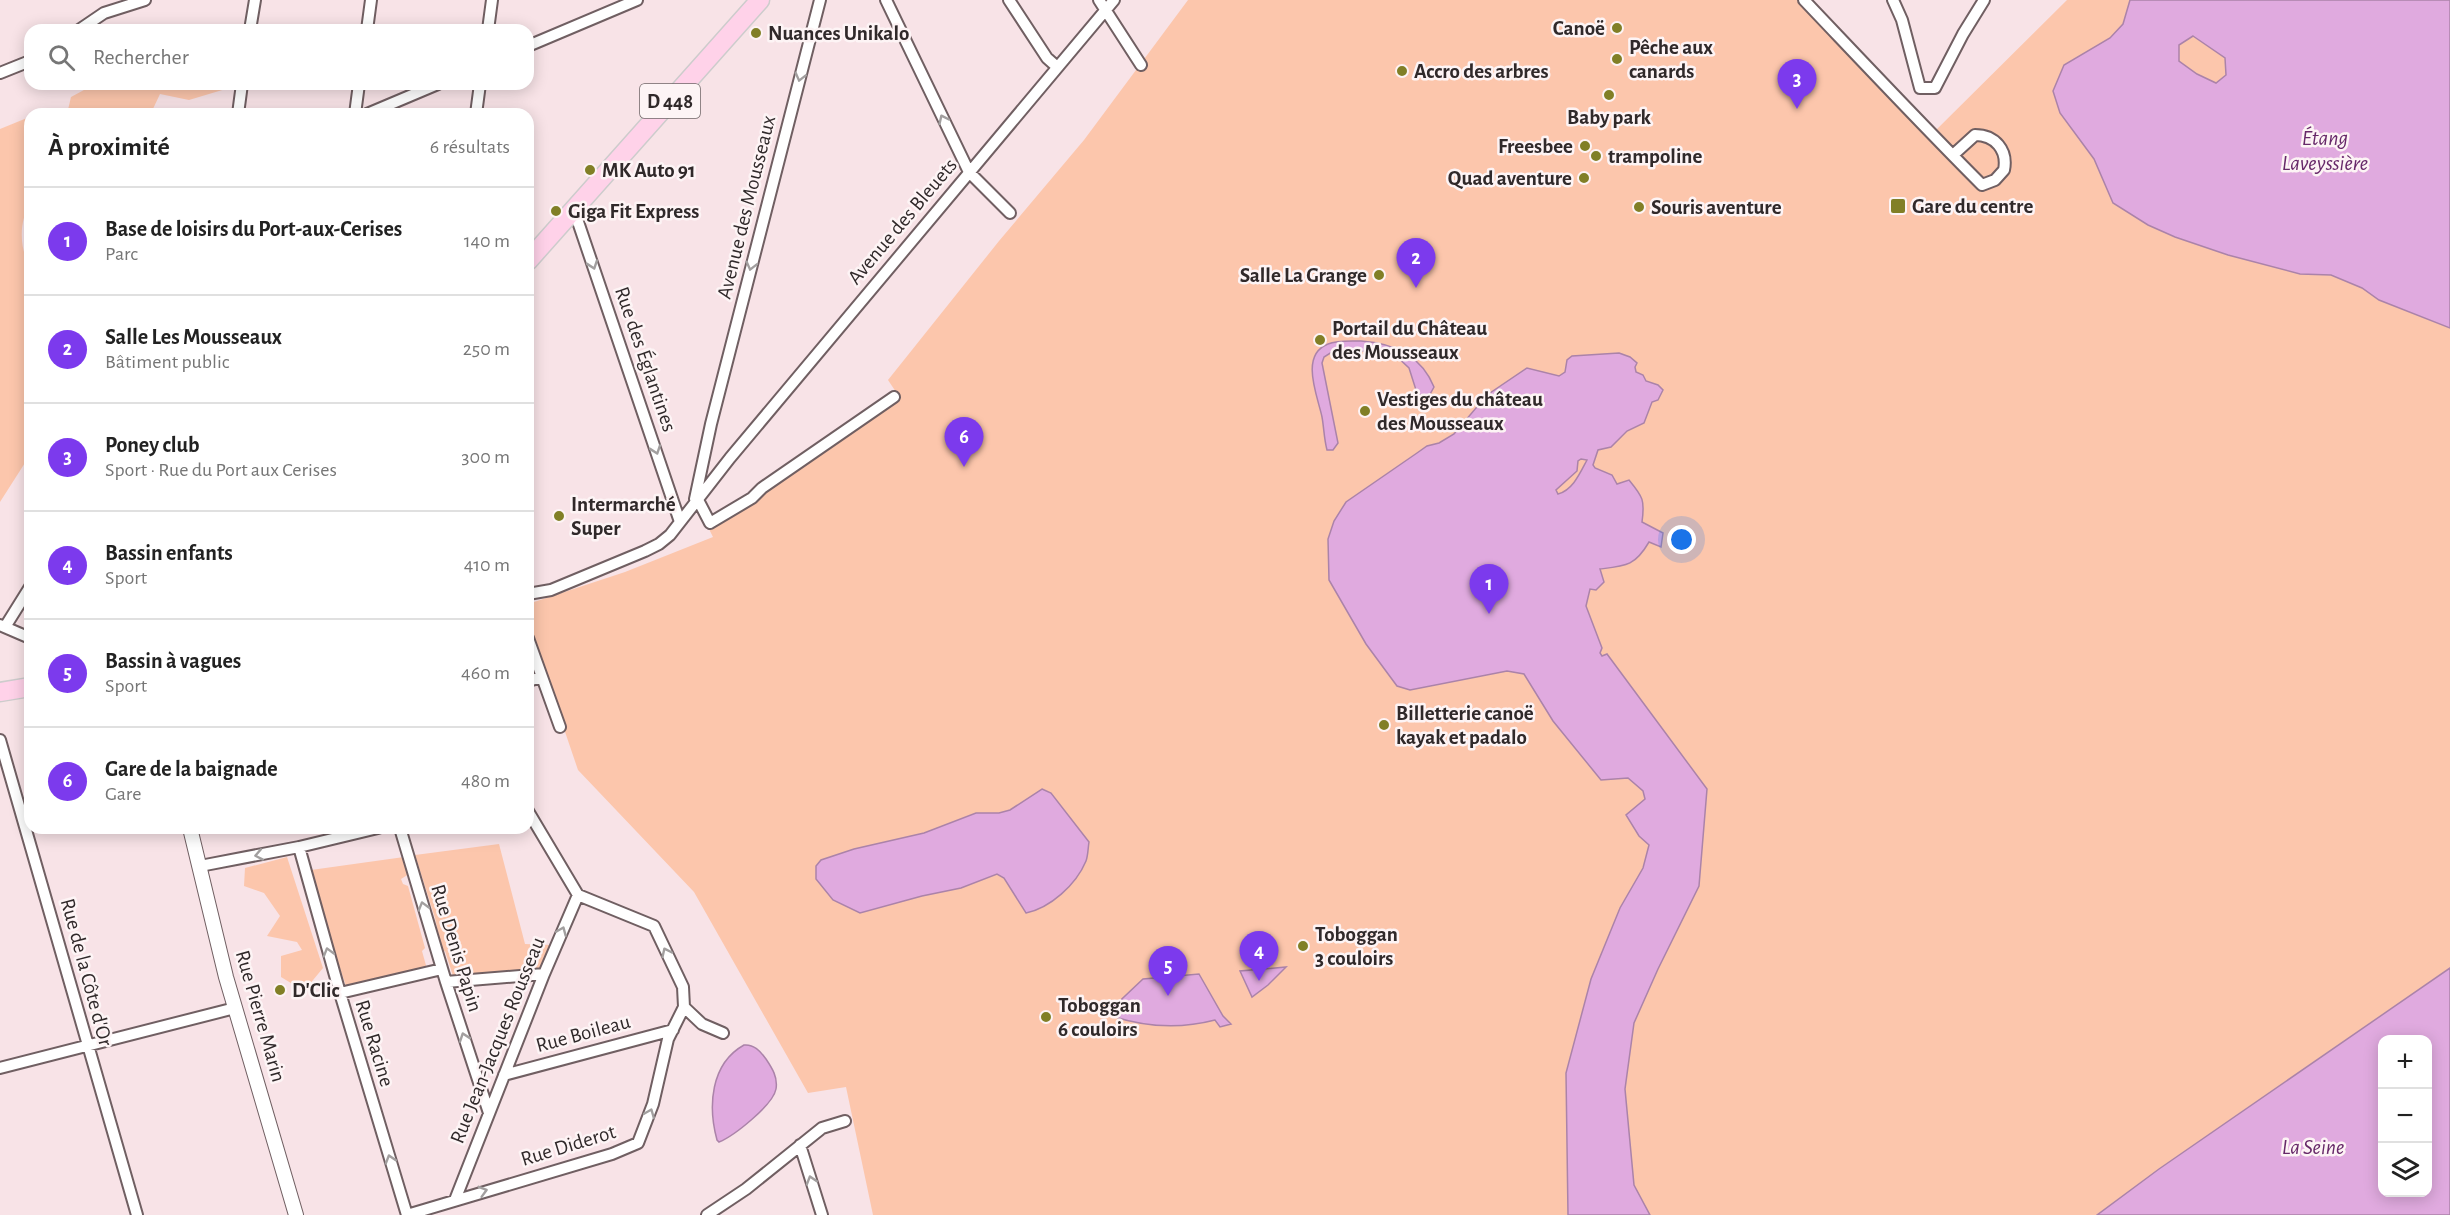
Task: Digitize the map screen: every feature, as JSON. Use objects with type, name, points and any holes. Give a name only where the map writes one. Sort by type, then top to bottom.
[{"type":"main road","name":"D 448","points":[[534,254],[760,0]]},
{"type":"main road","points":[[0,681],[24,679]]},
{"type":"main road","points":[[0,693],[24,690]]},
{"type":"street","points":[[88,24],[104,13],[145,0]]},
{"type":"street","points":[[251,24],[255,0]]},
{"type":"street","points":[[368,24],[371,0]]},
{"type":"street","points":[[489,24],[492,0]]},
{"type":"street","points":[[534,43],[637,0]]},
{"type":"street","name":"Avenue des Mousseaux","points":[[696,500],[711,424],[820,0]]},
{"type":"street","points":[[886,0],[969,172],[1010,213]]},
{"type":"street","points":[[1010,0],[1047,58],[1056,66]]},
{"type":"street","points":[[1099,0],[1141,65]]},
{"type":"street","name":"Avenue des Bleuets","points":[[534,593],[551,590],[645,551],[665,539],[1056,66],[1114,0]]},
{"type":"street","points":[[1804,0],[1953,155],[1982,185],[1995,180],[2004,170],[2005,154],[1991,138],[1975,135],[1953,155]]},
{"type":"street","points":[[1893,0],[1902,20],[1920,88],[1935,88],[1970,20],[1984,0]]},
{"type":"street","points":[[0,73],[24,63]]},
{"type":"street","points":[[239,108],[241,90]]},
{"type":"street","points":[[356,108],[358,90]]},
{"type":"street","points":[[381,108],[424,90]]},
{"type":"street","points":[[477,108],[479,90]]},
{"type":"street","name":"Rue des Églantines","points":[[577,206],[680,522]]},
{"type":"street","points":[[696,500],[710,523],[752,498],[770,482],[894,397]]},
{"type":"street","points":[[24,595],[2,626],[24,635]]},
{"type":"street","points":[[534,655],[560,727]]},
{"type":"street","points":[[534,679],[542,677]]},
{"type":"street","name":"Rue de la Côte d'Or","points":[[0,740],[24,821]]},
{"type":"street","points":[[534,820],[578,895],[654,926],[683,987],[684,1007],[702,1024],[723,1033]]},
{"type":"street","name":"Rue de la Côte d'Or","points":[[28,834],[137,1215]]},
{"type":"street","name":"Rue Pierre Marin","points":[[192,834],[235,1008],[296,1215]]},
{"type":"street","points":[[200,866],[353,834]]},
{"type":"street","name":"Rue Denis Papin","points":[[402,834],[446,982],[489,1113]]},
{"type":"street","name":"Rue Racine","points":[[299,847],[407,1215]]},
{"type":"street","name":"Rue Jean-Jacques Rousseau","points":[[455,1200],[544,974],[578,895]]},
{"type":"street","points":[[340,993],[442,969]]},
{"type":"street","points":[[446,982],[544,974]]},
{"type":"street","name":"Rue Diderot","points":[[407,1215],[612,1154],[638,1143],[653,1104],[668,1039],[684,1007]]},
{"type":"street","points":[[0,1068],[235,1008]]},
{"type":"street","name":"Rue Boileau","points":[[504,1075],[673,1030]]},
{"type":"street","points":[[707,1215],[746,1189],[822,1128],[845,1122]]},
{"type":"street","points":[[800,1145],[822,1215]]},
{"type":"shaded area","points":[[1188,0],[1804,0],[1932,134],[2067,0],[2450,0],[2450,968],[2159,1169],[2097,1215],[873,1215],[846,1087],[808,1093],[694,892],[578,770],[534,641],[534,602],[625,572],[713,537],[708,527],[761,496],[900,398],[888,380],[999,241],[1084,140]]},
{"type":"shaded area","points":[[84,90],[222,90],[189,100],[160,94],[153,108],[68,108],[71,97]]},
{"type":"shaded area","points":[[24,119],[22,243],[24,251],[24,464],[0,502],[0,129]]},
{"type":"shaded area","points":[[499,844],[525,944],[551,945],[541,969],[453,976],[445,951],[442,952],[435,918],[415,855]]},
{"type":"shaded area","points":[[287,857],[323,968],[304,991],[281,977],[281,956],[302,950],[297,942],[267,936],[280,916],[264,893],[244,886],[245,868]]},
{"type":"shaded area","points":[[404,857],[409,874],[401,879],[403,884],[408,886],[425,948],[422,951],[427,969],[347,989],[318,904],[319,898],[311,870]]},
{"type":"water","name":"Étang Laveyssière","points":[[2130,0],[2450,0],[2450,328],[2379,300],[2362,288],[2331,275],[2300,274],[2228,255],[2175,237],[2148,225],[2113,203],[2094,159],[2060,113],[2053,91],[2064,65],[2110,38],[2123,24]],"holes":[[[2193,36],[2225,58],[2226,75],[2216,83],[2197,74],[2179,61],[2179,45]]]},
{"type":"water","points":[[1361,341],[1395,348],[1405,353],[1422,367],[1434,387],[1429,396],[1422,397],[1416,390],[1409,368],[1395,355],[1384,352],[1335,350],[1324,357],[1322,363],[1338,443],[1333,450],[1327,450],[1322,417],[1314,388],[1312,367],[1314,357],[1319,349],[1328,344]]},
{"type":"water","points":[[1619,353],[1630,357],[1637,363],[1636,372],[1643,375],[1646,381],[1658,385],[1663,390],[1658,400],[1652,402],[1644,423],[1627,431],[1611,447],[1598,450],[1593,465],[1612,475],[1617,484],[1629,480],[1642,499],[1642,522],[1663,533],[1661,547],[1649,542],[1639,556],[1629,563],[1600,569],[1604,582],[1596,590],[1590,589],[1586,606],[1602,648],[1600,653],[1602,656],[1607,654],[1707,789],[1699,886],[1634,1023],[1625,1089],[1634,1185],[1650,1215],[1568,1215],[1566,1073],[1591,979],[1620,908],[1643,868],[1649,845],[1639,836],[1626,815],[1645,799],[1643,791],[1628,778],[1601,780],[1553,721],[1524,674],[1507,671],[1410,690],[1397,686],[1366,644],[1329,580],[1328,539],[1334,521],[1346,502],[1427,446],[1439,443],[1454,434],[1487,395],[1527,368],[1559,376],[1565,372],[1567,360],[1572,356]],"holes":[[[1587,460],[1572,485],[1558,494],[1556,490],[1577,471],[1578,461]]]},
{"type":"water","points":[[1042,789],[1051,793],[1089,842],[1086,861],[1076,879],[1053,901],[1035,910],[1026,913],[1004,878],[997,874],[961,888],[860,913],[833,900],[816,879],[816,866],[821,860],[854,849],[924,833],[976,813],[999,813],[1010,810]]},
{"type":"water","points":[[1286,967],[1252,997],[1240,971]]},
{"type":"water","name":"La Seine","points":[[2450,968],[2450,1215],[2097,1215],[2159,1169]]},
{"type":"water","points":[[1199,974],[1223,1016],[1231,1024],[1220,1027],[1215,1020],[1187,1025],[1160,1026],[1133,1022],[1106,1014],[1143,979]]},
{"type":"water","points":[[744,1045],[754,1047],[766,1059],[775,1077],[776,1089],[768,1103],[752,1119],[719,1142],[714,1127],[714,1087],[724,1063]]},
{"type":"place","name":"Canoë","points":[[1617,28]]},
{"type":"place","name":"Nuances Unikalo","points":[[756,33]]},
{"type":"place","name":"Pêche aux canards","points":[[1617,59]]},
{"type":"place","name":"Accro des arbres","points":[[1402,71]]},
{"type":"place","name":"Baby park","points":[[1609,95]]},
{"type":"place","name":"Poney club","points":[[1797,109]]},
{"type":"place","name":"Freesbee","points":[[1585,146]]},
{"type":"place","name":"trampoline","points":[[1596,156]]},
{"type":"place","name":"MK Auto 91","points":[[590,170]]},
{"type":"place","name":"Quad aventure","points":[[1584,178]]},
{"type":"place","name":"Gare du centre","points":[[1898,206]]},
{"type":"place","name":"Souris aventure","points":[[1639,207]]},
{"type":"place","name":"Giga Fit Express","points":[[556,211]]},
{"type":"place","name":"Salle La Grange","points":[[1379,275]]},
{"type":"place","name":"Salle Les Mousseaux","points":[[1416,288]]},
{"type":"place","name":"Portail du Château des Mousseaux","points":[[1320,340]]},
{"type":"place","name":"Vestiges du château des Mousseaux","points":[[1365,411]]},
{"type":"place","name":"Gare de la baignade","points":[[964,467]]},
{"type":"place","name":"Intermarché Super","points":[[559,516]]},
{"type":"place","name":"Base de loisirs du Port-aux-Cerises","points":[[1489,614]]},
{"type":"place","name":"Billetterie canoë kayak et padalo","points":[[1384,725]]},
{"type":"place","name":"Toboggan 3 couloirs","points":[[1303,946]]},
{"type":"place","name":"Bassin enfants","points":[[1259,981]]},
{"type":"place","name":"D'Clic","points":[[280,990]]},
{"type":"place","name":"Bassin à vagues","points":[[1168,996]]},
{"type":"place","name":"Toboggan 6 couloirs","points":[[1046,1017]]}]
